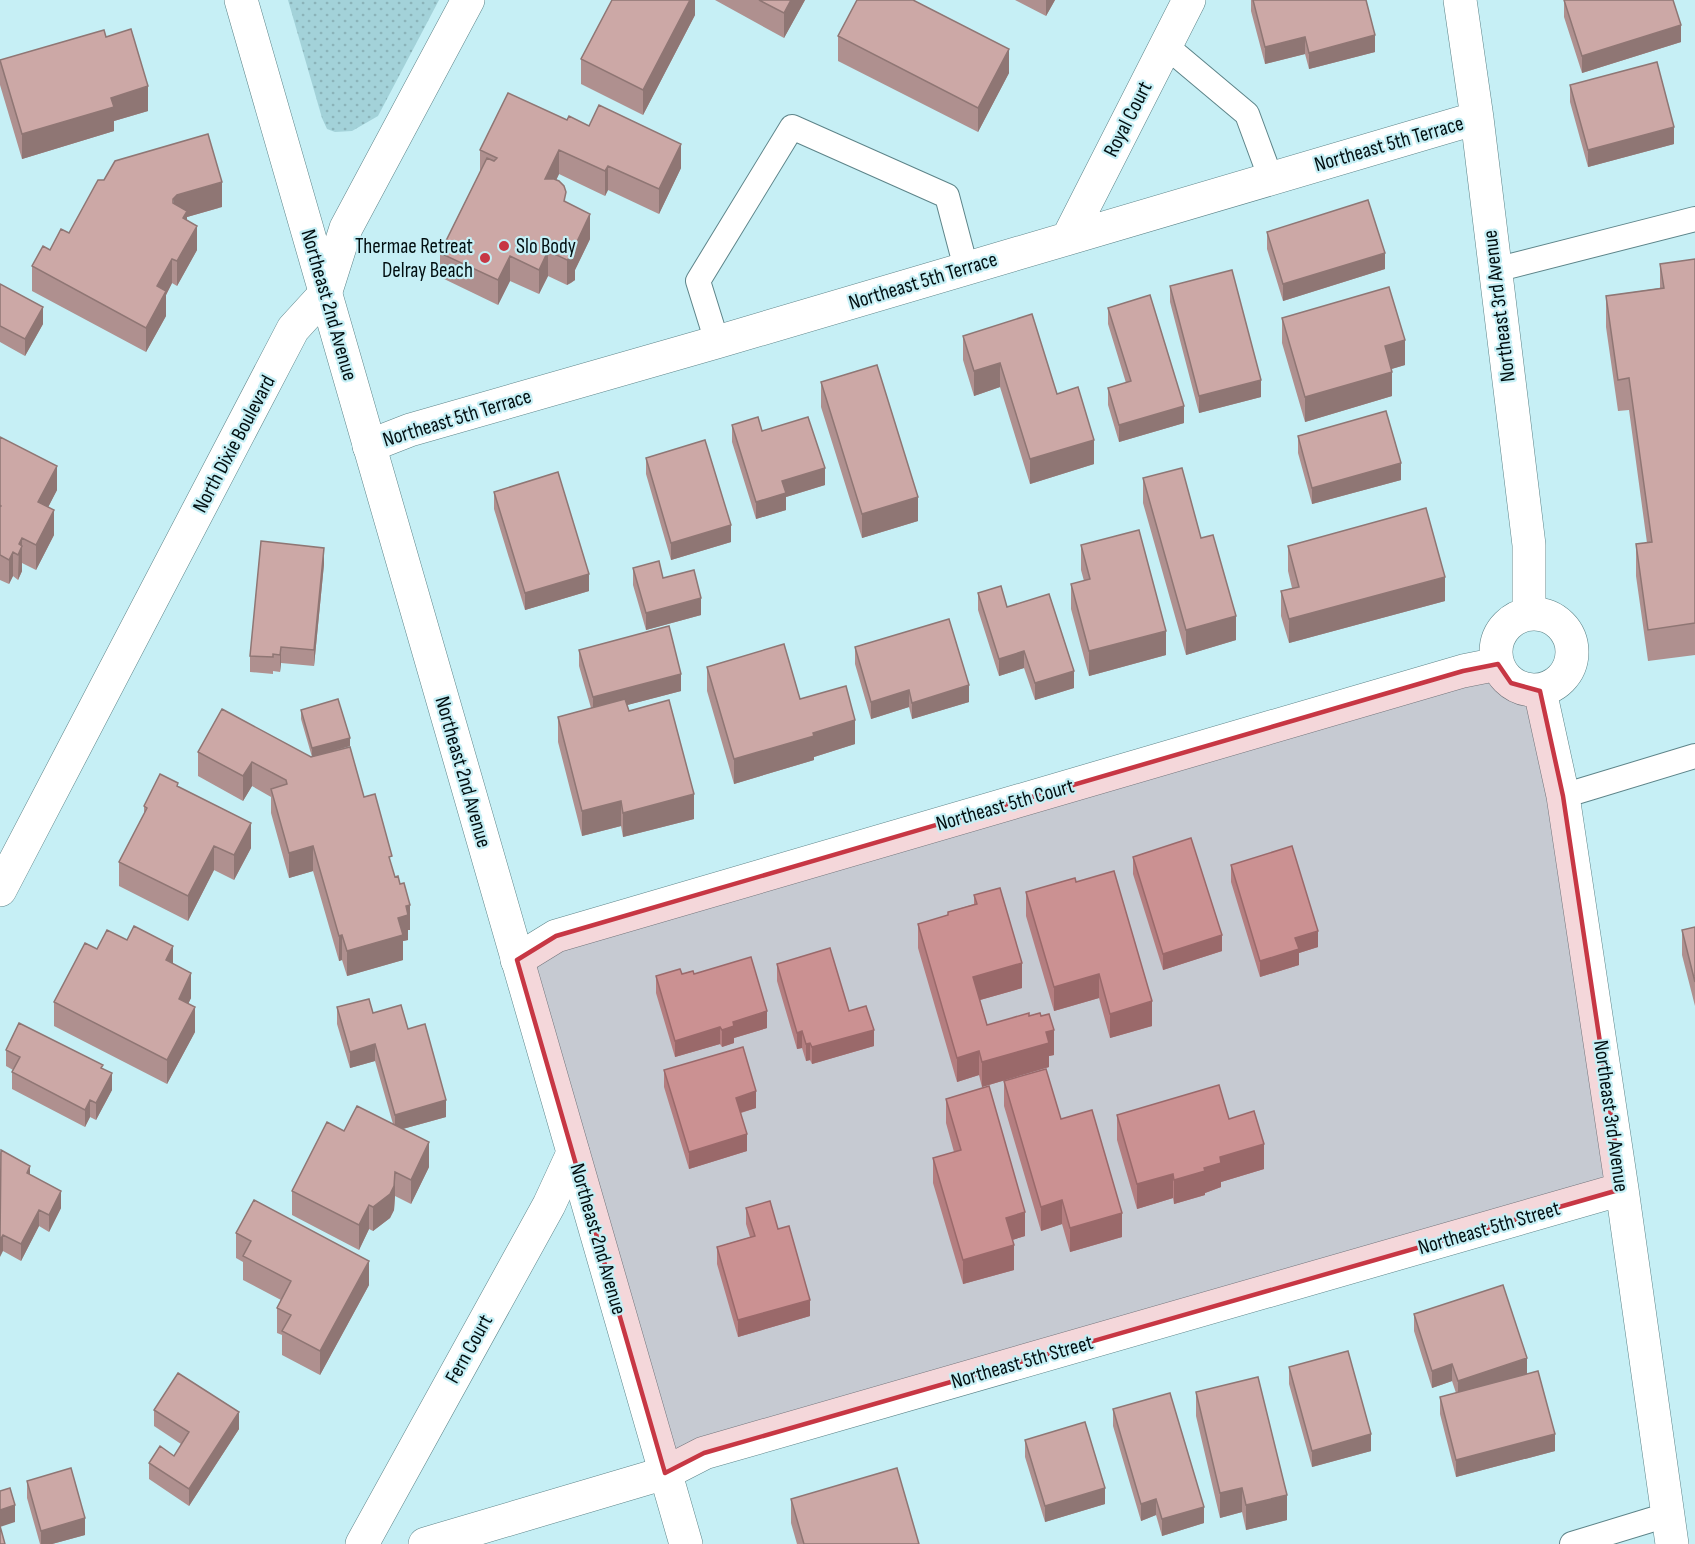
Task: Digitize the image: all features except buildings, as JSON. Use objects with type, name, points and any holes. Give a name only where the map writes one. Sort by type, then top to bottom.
[{"type":"street","name":"Northeast 2nd Avenue","points":[[241,0],[686,1544]]},
{"type":"street","name":"North Dixie Boulevard","points":[[0,890],[293,329],[325,294],[346,228],[468,0]]},
{"type":"street","name":"Royal Court","points":[[1068,238],[1189,0]]},
{"type":"street","name":"Northeast 3rd Avenue","points":[[1460,0],[1477,118],[1529,545],[1529,614]]},
{"type":"street","name":"Northeast 5th Terrace","points":[[369,446],[410,430],[1477,118]]},
{"type":"street","points":[[1529,614],[1544,614],[1558,621],[1568,633],[1573,646],[1572,662],[1565,675],[1554,685],[1540,691],[1524,690],[1511,683],[1501,672],[1496,657],[1496,643],[1503,629],[1515,618],[1529,614]]},
{"type":"street","name":"Northeast 5th Court","points":[[517,960],[556,936],[1440,678],[1498,664]]},
{"type":"street","name":"Northeast 3rd Avenue","points":[[1540,691],[1563,795],[1670,1529]]},
{"type":"street","name":"Fern Court","points":[[362,1544],[549,1205],[573,1153]]},
{"type":"street","name":"Northeast 5th Street","points":[[425,1544],[665,1473],[704,1454],[1622,1189]]},
{"type":"lane","points":[[1166,46],[1247,114],[1271,179]]},
{"type":"lane","points":[[717,342],[698,281],[792,127],[946,196],[966,268]]},
{"type":"lane","points":[[1495,270],[1695,219]]},
{"type":"lane","points":[[1563,795],[1695,756]]},
{"type":"lane","points":[[1572,1544],[1670,1529]]},
{"type":"highlighted area","points":[[1498,664],[1511,683],[1540,691],[1563,796],[1622,1189],[704,1453],[665,1473],[517,960],[556,936],[1463,671]]},
{"type":"shaded area","points":[[288,0],[439,0],[378,116],[352,131],[335,132],[327,129],[322,118]]},
{"type":"place","name":"Slo Body","points":[[504,246]]},
{"type":"place","name":"Thermae Retreat Delray Beach","points":[[485,258]]}]
